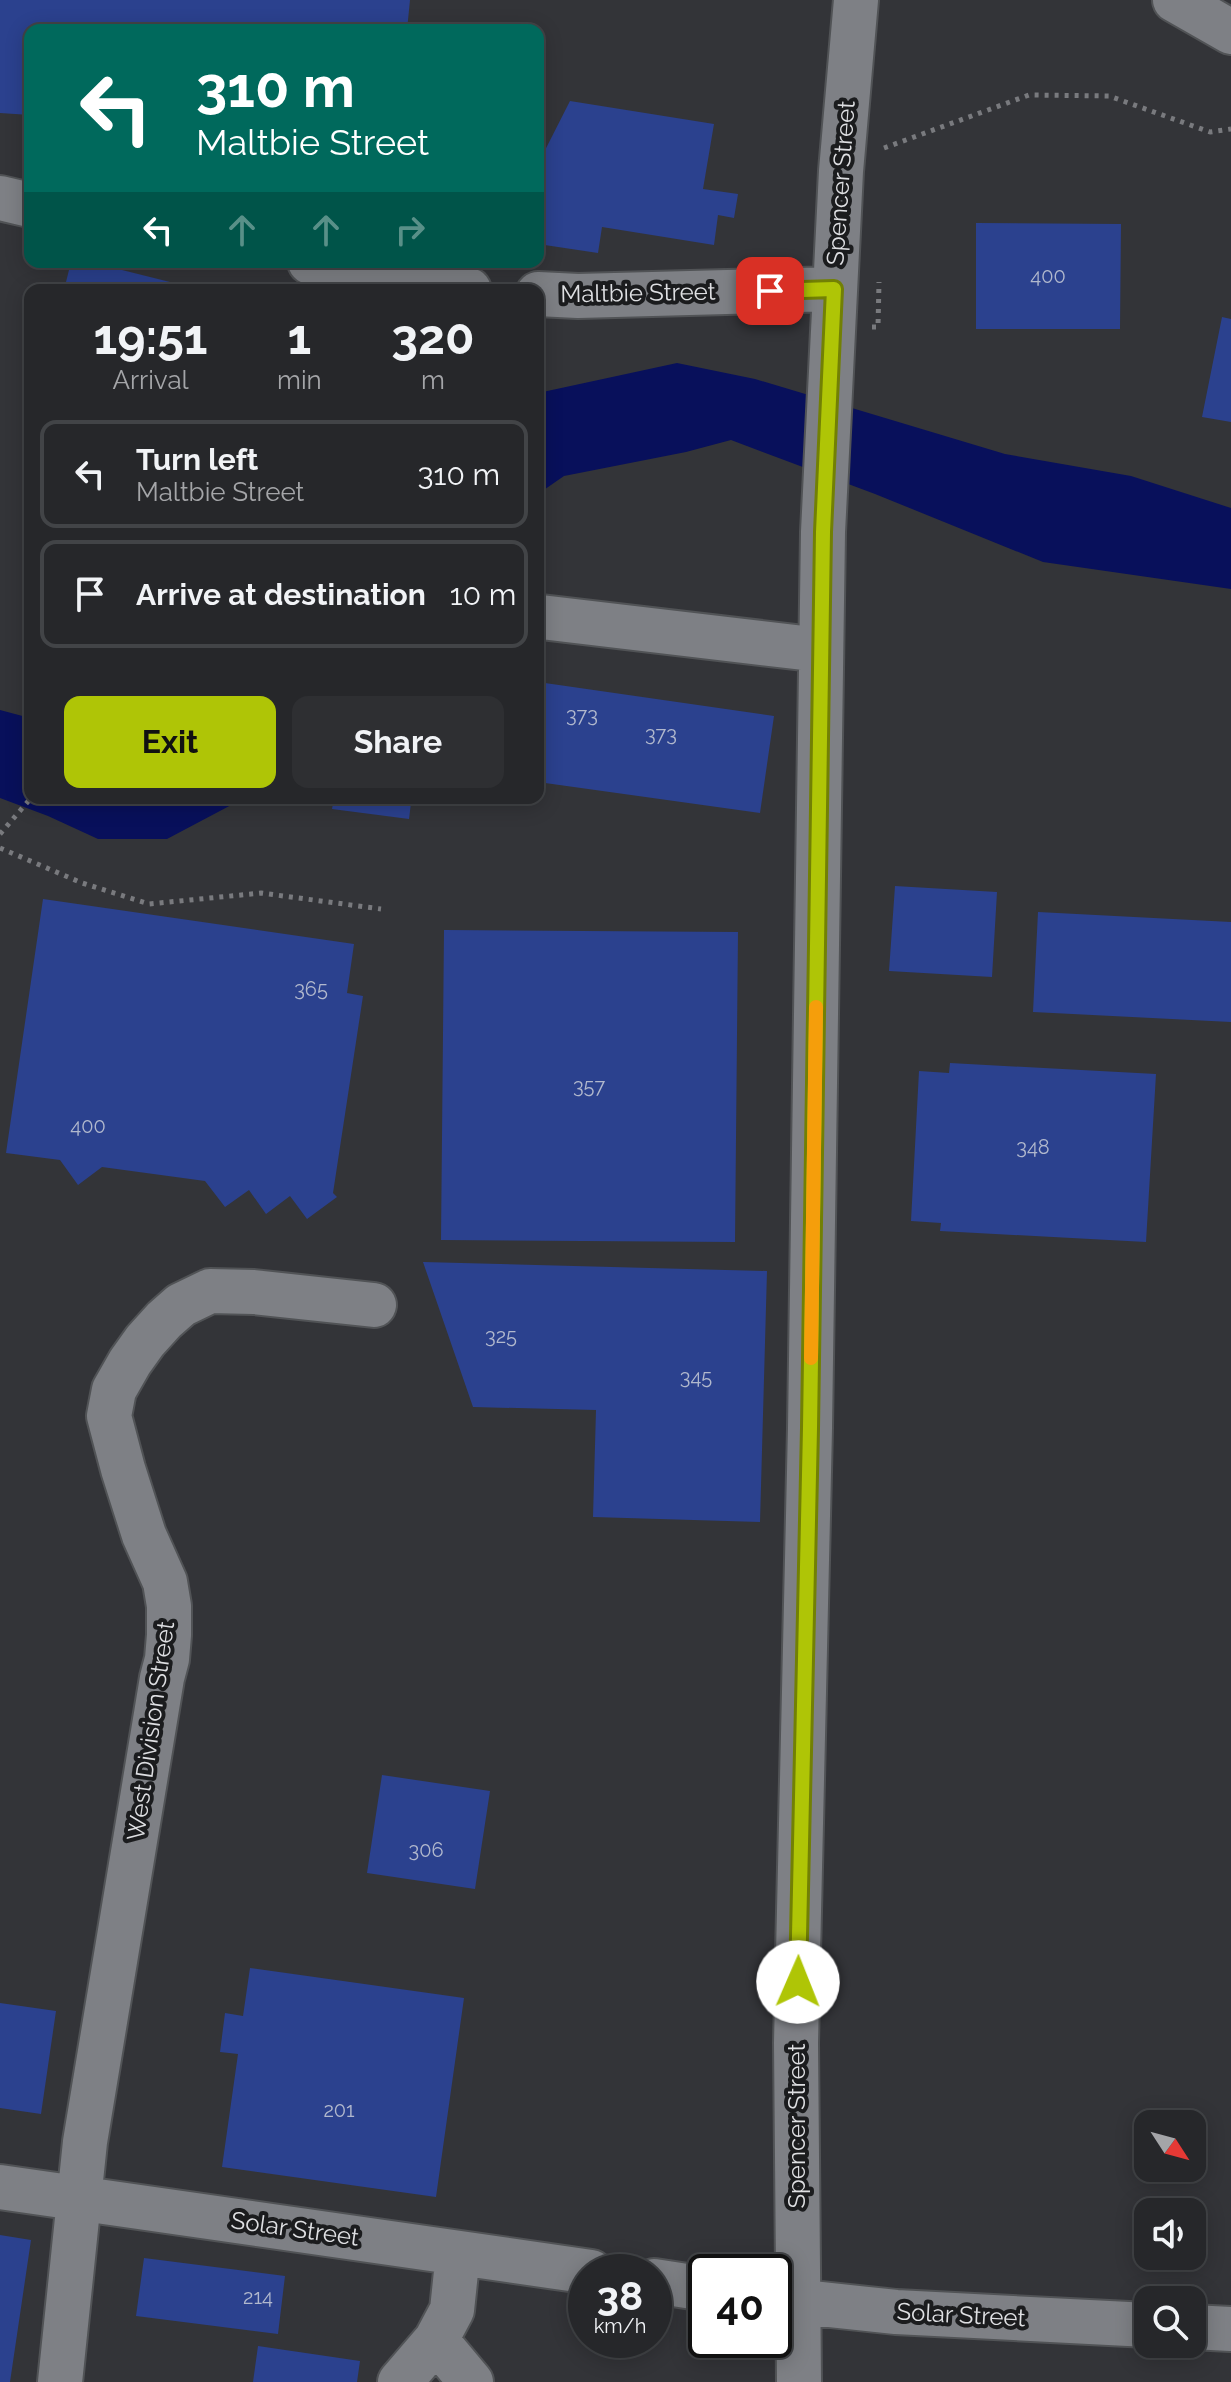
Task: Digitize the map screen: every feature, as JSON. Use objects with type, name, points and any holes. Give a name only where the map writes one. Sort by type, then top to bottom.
[{"type":"street","name":"Spencer Street","points":[[788,2254],[796,2043],[810,1428],[823,532],[842,157],[856,0]]},
{"type":"street","points":[[1175,0],[1231,32]]},
{"type":"street","points":[[0,198],[24,204]]},
{"type":"street","points":[[339,268],[419,284]]},
{"type":"street","name":"Maltbie Street","points":[[544,294],[834,289]]},
{"type":"street","points":[[544,617],[821,650]]},
{"type":"street","name":"West Division Street","points":[[60,2382],[85,2142],[169,1635],[165,1582],[144,1535],[109,1416],[114,1390],[145,1341],[164,1320],[181,1305],[210,1291],[254,1292],[374,1305]]},
{"type":"street","name":"Solar Street","points":[[0,2187],[568,2269]]},
{"type":"street","points":[[400,2382],[436,2340],[452,2310],[458,2253]]},
{"type":"street","name":"Solar Street","points":[[792,2302],[896,2312],[1134,2324]]},
{"type":"street","points":[[1206,2328],[1231,2329]]},
{"type":"street","name":"Spencer Street","points":[[792,2338],[799,2382]]},
{"type":"street","points":[[436,2340],[471,2382]]},
{"type":"path","points":[[883,163],[884,148],[1029,95],[1109,96],[1210,132],[1231,129]]},
{"type":"path","points":[[878,327],[880,267]]},
{"type":"path","points":[[0,834],[26,804]]},
{"type":"path","points":[[0,848],[82,883],[149,904],[261,893],[381,909]]},
{"type":"shaded area","points":[[677,363],[755,379],[1005,454],[1131,476],[1231,508],[1231,589],[1043,562],[731,440],[564,476],[544,490],[544,392]]},
{"type":"shaded area","points":[[0,710],[24,716],[24,804],[233,804],[167,839],[98,839],[0,798]]},
{"type":"building","points":[[0,0],[410,0],[408,24],[24,24],[24,115],[0,113]]},
{"type":"building","points":[[570,101],[714,124],[703,189],[738,194],[734,218],[718,215],[714,245],[602,227],[598,253],[544,245],[544,152]]},
{"type":"building","points":[[976,223],[1121,224],[1120,329],[976,329]]},
{"type":"building","points":[[70,268],[114,268],[178,284],[66,284]]},
{"type":"building","points":[[1222,317],[1231,319],[1231,422],[1202,417]]},
{"type":"building","points":[[544,683],[774,716],[760,813],[544,783]]},
{"type":"building","points":[[333,804],[411,804],[409,819],[332,809]]},
{"type":"building","points":[[895,886],[997,892],[992,977],[889,971]]},
{"type":"building","points":[[43,899],[354,944],[347,993],[363,996],[333,1193],[337,1197],[307,1219],[290,1196],[266,1214],[249,1190],[225,1207],[205,1181],[102,1167],[78,1185],[60,1160],[6,1153]]},
{"type":"building","points":[[1038,912],[1231,922],[1231,1022],[1033,1012]]},
{"type":"building","points":[[444,930],[738,932],[735,1242],[441,1240]]},
{"type":"building","points":[[950,1063],[1156,1074],[1146,1242],[940,1231],[941,1223],[911,1221],[919,1071],[949,1073]]},
{"type":"building","points":[[423,1262],[767,1271],[760,1522],[593,1517],[596,1410],[473,1407]]},
{"type":"building","points":[[382,1775],[490,1791],[475,1889],[367,1873]]},
{"type":"building","points":[[250,1968],[464,1998],[436,2197],[222,2167],[238,2054],[220,2052],[225,2013],[243,2016]]},
{"type":"building","points":[[0,2003],[56,2011],[41,2114],[0,2108]]},
{"type":"building","points":[[0,2235],[31,2240],[10,2382],[0,2382]]},
{"type":"building","points":[[144,2258],[285,2276],[278,2334],[136,2316]]},
{"type":"building","points":[[258,2346],[360,2361],[357,2382],[253,2382]]},
{"type":"slow traffic","points":[[811,1358],[816,1007]]},
{"type":"route","points":[[770,291],[834,289],[823,532],[810,1428],[798,1982]]}]
